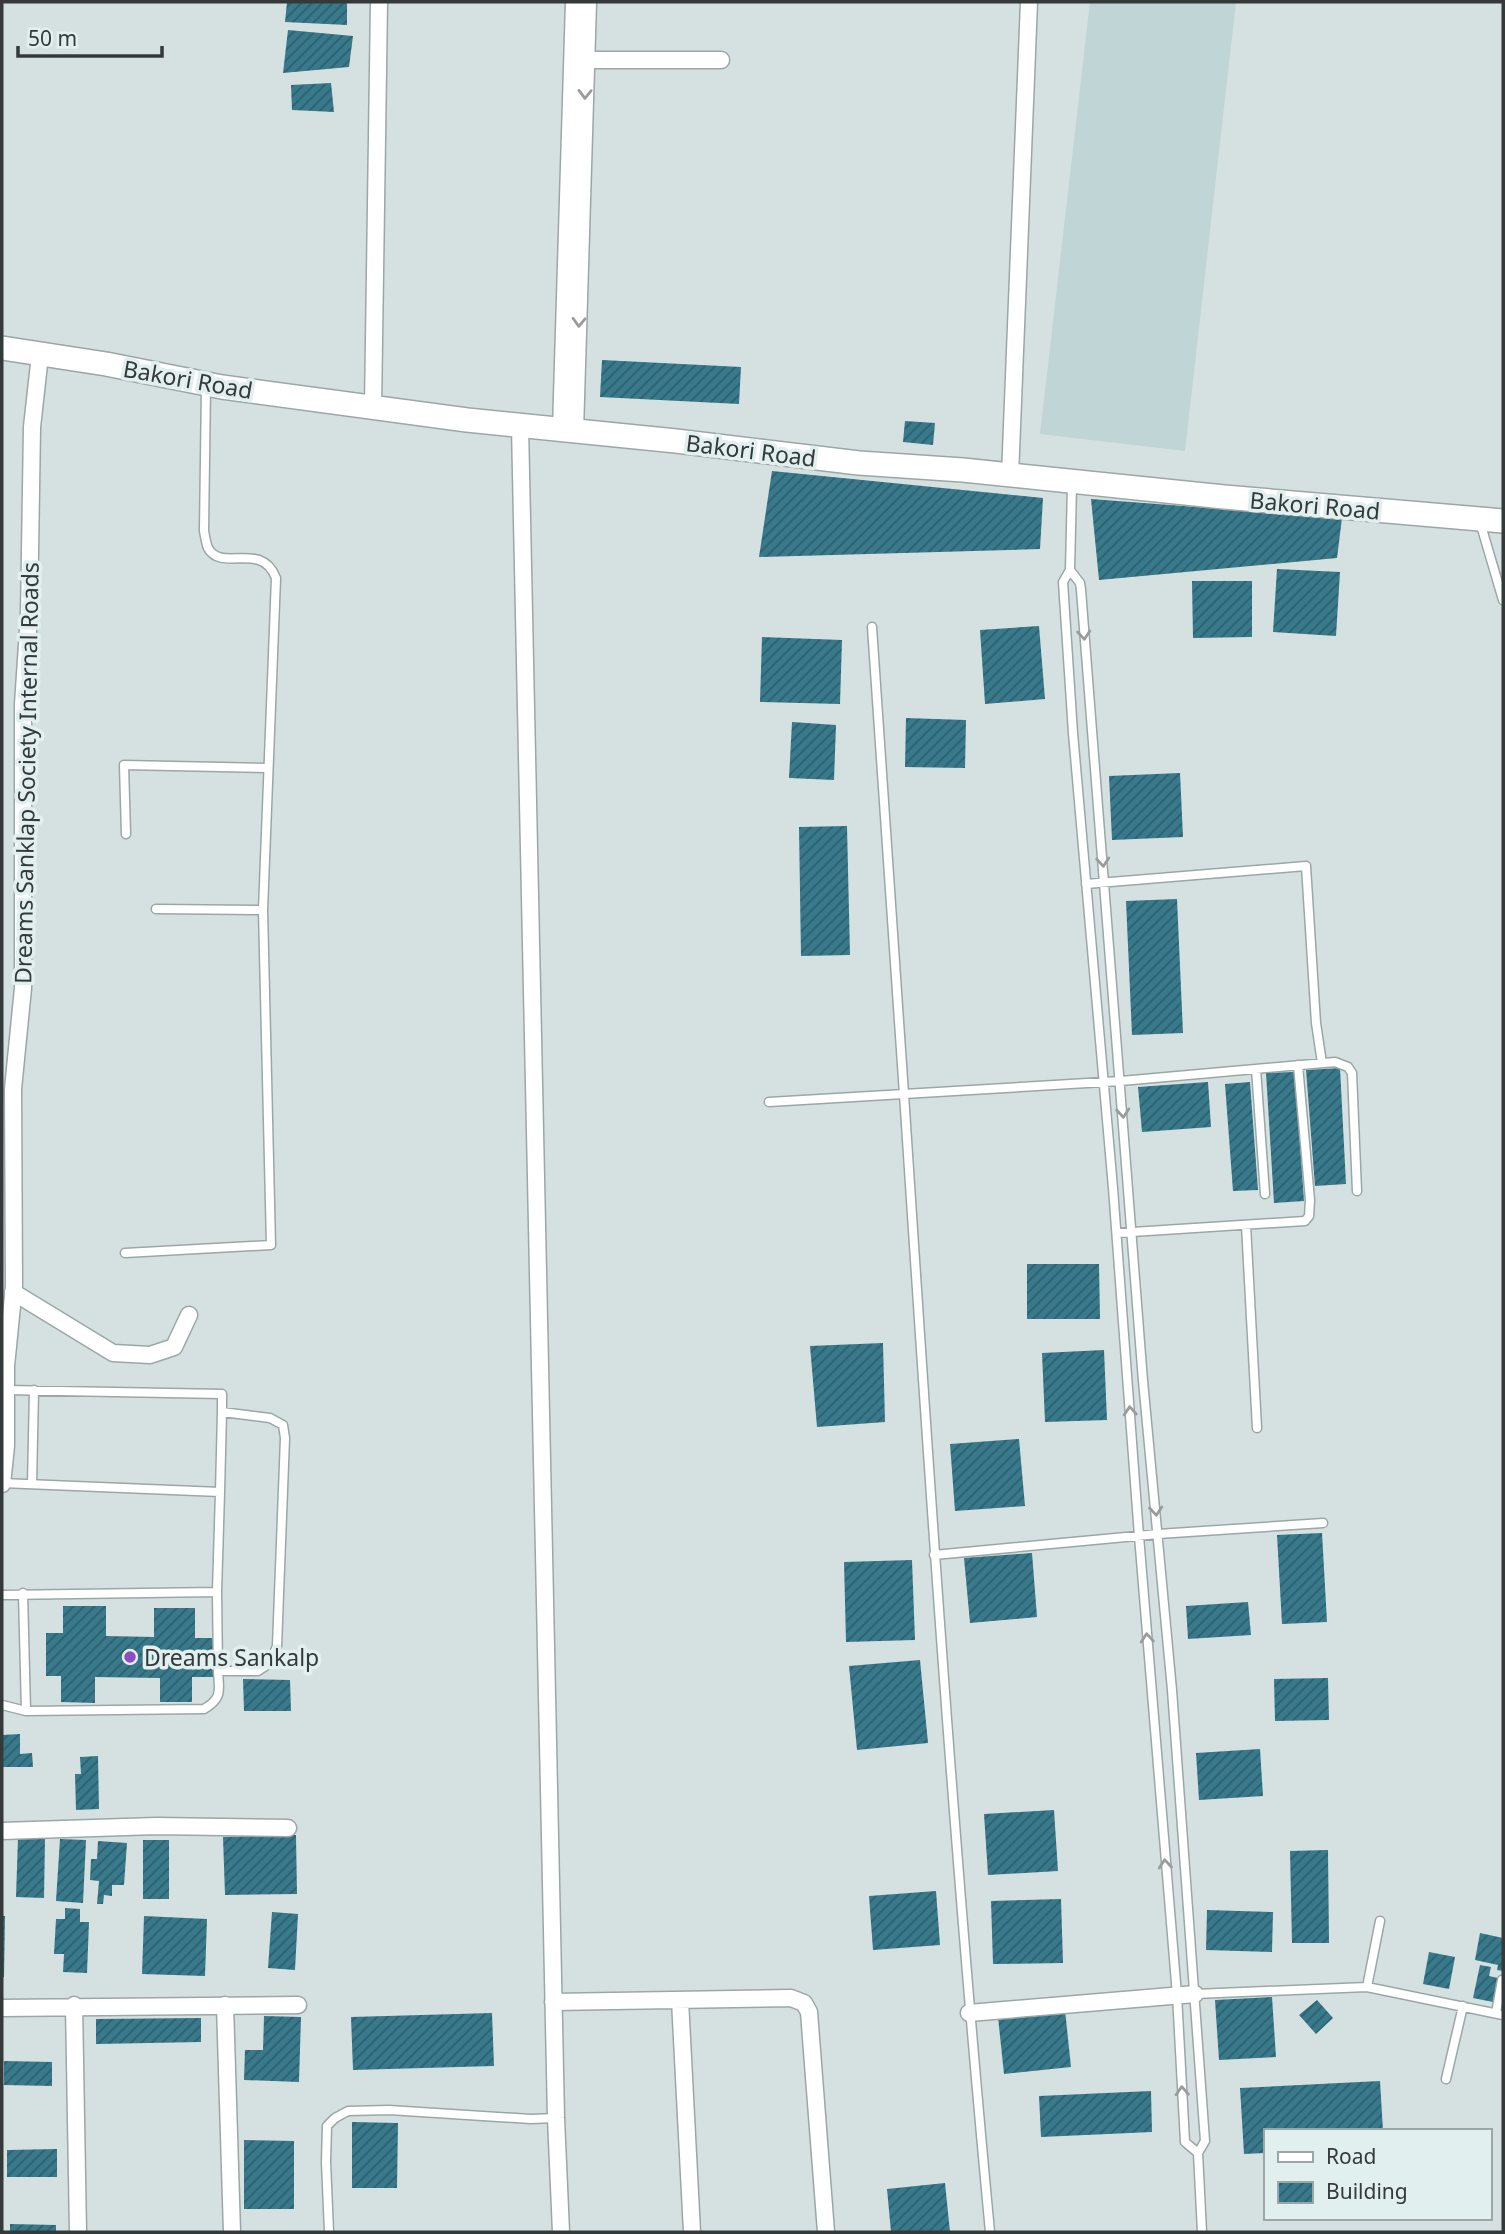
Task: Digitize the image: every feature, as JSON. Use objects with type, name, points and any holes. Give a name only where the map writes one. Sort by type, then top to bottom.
[{"type":"street","points":[[373,408],[379,2]]},
{"type":"street","points":[[568,430],[574,2]]},
{"type":"street","points":[[568,430],[588,2]]},
{"type":"street","points":[[1010,475],[1029,2]]},
{"type":"street","points":[[586,61],[721,60]]},
{"type":"street","name":"Bakori Road","points":[[2,348],[106,364],[206,384],[520,426],[859,463],[1503,521]]},
{"type":"street","name":"Dreams Sanklap Society Internal Roads","points":[[2,1483],[6,1446],[6,1366],[13,1292],[13,1089],[23,988],[23,704],[29,615],[32,427],[40,355]]},
{"type":"street","points":[[520,426],[553,2002],[562,2232]]},
{"type":"street","points":[[13,1292],[113,1353],[150,1355],[174,1347],[189,1315]]},
{"type":"street","points":[[2,1831],[156,1826],[288,1828]]},
{"type":"street","points":[[969,2013],[1195,1994]]},
{"type":"street","points":[[553,2002],[791,1998],[804,2003],[808,2012],[826,2232]]},
{"type":"street","points":[[680,2000],[692,2232]]},
{"type":"street","points":[[2,2008],[74,2005],[298,2005]]},
{"type":"street","points":[[74,2005],[78,2232]]},
{"type":"street","points":[[225,2006],[232,2232]]},
{"type":"lane","points":[[125,1253],[271,1245],[263,910],[276,578],[271,566],[260,559],[219,557],[209,549],[204,531],[206,384]]},
{"type":"lane","points":[[1072,482],[1070,570],[1063,582],[1063,590],[1177,1995],[1185,2142],[1198,2153]]},
{"type":"lane","points":[[1479,519],[1503,600]]},
{"type":"lane","points":[[1070,570],[1080,583],[1081,590],[1143,1381],[1195,1994],[1205,2141],[1198,2153],[1202,2232]]},
{"type":"lane","points":[[872,627],[934,1555],[969,2013],[990,2232]]},
{"type":"lane","points":[[126,834],[124,765],[267,768]]},
{"type":"lane","points":[[1086,884],[1307,866],[1316,1023],[1322,1063]]},
{"type":"lane","points":[[156,909],[263,910]]},
{"type":"lane","points":[[769,1102],[1121,1081],[1335,1062],[1343,1064],[1352,1073],[1357,1191]]},
{"type":"lane","points":[[1117,1233],[1305,1221],[1309,1216],[1310,1200],[1298,1065]]},
{"type":"lane","points":[[1256,1069],[1265,1194]]},
{"type":"lane","points":[[1246,1225],[1257,1428]]},
{"type":"lane","points":[[2,1705],[26,1711],[204,1709],[215,1703],[220,1692],[217,1592],[222,1394],[6,1390]]},
{"type":"lane","points":[[32,1484],[34,1390]]},
{"type":"lane","points":[[218,1671],[258,1671],[270,1663],[277,1646],[285,1438],[282,1425],[270,1419],[222,1412]]},
{"type":"lane","points":[[2,1483],[220,1492]]},
{"type":"lane","points":[[934,1555],[1158,1534],[1323,1523]]},
{"type":"lane","points":[[2,1595],[217,1592]]},
{"type":"lane","points":[[23,1594],[26,1711]]},
{"type":"lane","points":[[1367,1987],[1380,1921]]},
{"type":"lane","points":[[1195,1994],[1367,1987],[1500,2014],[1502,1980]]},
{"type":"lane","points":[[1446,2079],[1463,2006]]},
{"type":"lane","points":[[329,2232],[327,2126],[348,2111],[389,2110],[556,2118]]},
{"type":"shaded area","points":[[1090,2],[1236,2],[1185,451],[1040,434]]},
{"type":"building","points":[[287,2],[347,2],[347,25],[285,22]]},
{"type":"building","points":[[288,30],[353,36],[349,67],[283,73]]},
{"type":"building","points":[[331,83],[334,112],[292,110],[291,85]]},
{"type":"building","points":[[602,360],[741,367],[739,404],[600,397]]},
{"type":"building","points":[[905,421],[935,423],[933,445],[903,442]]},
{"type":"building","points":[[772,471],[1043,498],[1040,549],[759,557]]},
{"type":"building","points":[[1091,499],[1342,518],[1337,558],[1099,580]]},
{"type":"building","points":[[1277,569],[1340,572],[1336,636],[1273,632]]},
{"type":"building","points":[[1192,581],[1252,581],[1252,637],[1193,638]]},
{"type":"building","points":[[1039,626],[1045,699],[985,704],[980,630]]},
{"type":"building","points":[[762,637],[842,640],[840,704],[760,702]]},
{"type":"building","points":[[906,718],[966,720],[965,768],[905,767]]},
{"type":"building","points":[[792,722],[836,725],[834,780],[789,778]]},
{"type":"building","points":[[1180,773],[1183,837],[1112,840],[1109,776]]},
{"type":"building","points":[[847,826],[850,955],[801,956],[799,827]]},
{"type":"building","points":[[1177,899],[1183,1033],[1132,1035],[1126,901]]},
{"type":"building","points":[[1340,1068],[1346,1184],[1315,1186],[1306,1070]]},
{"type":"building","points":[[1295,1072],[1304,1201],[1274,1203],[1266,1073]]},
{"type":"building","points":[[1208,1082],[1211,1127],[1142,1132],[1138,1087]]},
{"type":"building","points":[[1250,1082],[1258,1190],[1233,1191],[1225,1084]]},
{"type":"building","points":[[1027,1264],[1099,1264],[1100,1319],[1027,1319]]},
{"type":"building","points":[[883,1343],[885,1422],[817,1427],[810,1346]]},
{"type":"building","points":[[1104,1350],[1107,1420],[1045,1422],[1042,1353]]},
{"type":"building","points":[[1019,1439],[1025,1506],[955,1511],[950,1444]]},
{"type":"building","points":[[1322,1533],[1327,1622],[1282,1624],[1277,1535]]},
{"type":"building","points":[[1032,1553],[1037,1617],[970,1623],[964,1558]]},
{"type":"building","points":[[912,1560],[915,1640],[846,1642],[844,1562]]},
{"type":"building","points":[[1248,1602],[1251,1635],[1188,1639],[1186,1606]]},
{"type":"building","name":"Dreams Sankalp","points":[[63,1606],[106,1606],[106,1636],[154,1637],[154,1608],[195,1608],[195,1638],[214,1638],[214,1677],[192,1677],[192,1702],[160,1702],[160,1678],[95,1677],[95,1703],[61,1702],[61,1676],[46,1676],[46,1633],[63,1633]]},
{"type":"building","points":[[920,1660],[928,1743],[857,1750],[849,1666]]},
{"type":"building","points":[[1328,1678],[1329,1720],[1275,1721],[1274,1679]]},
{"type":"building","points":[[243,1679],[290,1680],[291,1711],[244,1711]]},
{"type":"building","points":[[20,1734],[20,1754],[32,1753],[33,1767],[2,1767],[2,1735]]},
{"type":"building","points":[[1260,1749],[1263,1796],[1199,1800],[1196,1753]]},
{"type":"building","points":[[98,1756],[99,1809],[76,1810],[75,1774],[81,1774],[80,1757]]},
{"type":"building","points":[[1054,1810],[1058,1871],[988,1875],[984,1814]]},
{"type":"building","points":[[296,1835],[297,1894],[225,1895],[223,1837]]},
{"type":"building","points":[[18,1838],[45,1839],[44,1898],[16,1897]]},
{"type":"building","points":[[60,1839],[86,1840],[83,1903],[56,1901]]},
{"type":"building","points":[[143,1840],[169,1840],[169,1899],[143,1899]]},
{"type":"building","points":[[98,1841],[127,1843],[124,1885],[112,1885],[112,1896],[104,1895],[103,1904],[97,1904],[99,1881],[90,1880],[91,1859],[97,1859]]},
{"type":"building","points":[[1328,1850],[1329,1943],[1292,1943],[1290,1851]]},
{"type":"building","points":[[936,1891],[940,1945],[873,1950],[869,1896]]},
{"type":"building","points":[[1061,1899],[1063,1963],[993,1964],[991,1901]]},
{"type":"building","points":[[65,1908],[80,1909],[80,1922],[89,1922],[87,1973],[63,1972],[64,1954],[54,1954],[56,1919],[65,1919]]},
{"type":"building","points":[[1207,1910],[1273,1912],[1272,1952],[1206,1950]]},
{"type":"building","points":[[272,1912],[298,1914],[295,1970],[268,1968]]},
{"type":"building","points":[[2,1916],[5,1916],[4,1977],[2,1977]]},
{"type":"building","points":[[144,1916],[207,1919],[205,1976],[142,1974]]},
{"type":"building","points":[[1480,1933],[1503,1938],[1503,1971],[1497,1970],[1498,1965],[1475,1960]]},
{"type":"building","points":[[1429,1952],[1455,1957],[1449,1989],[1423,1984]]},
{"type":"building","points":[[1480,1965],[1491,1967],[1489,1976],[1498,1978],[1493,2002],[1473,1998]]},
{"type":"building","points":[[1272,1997],[1276,2057],[1219,2060],[1215,2000]]},
{"type":"building","points":[[1317,2000],[1333,2018],[1316,2034],[1299,2015]]},
{"type":"building","points":[[1065,2010],[1071,2067],[1004,2074],[998,2017]]},
{"type":"building","points":[[492,2013],[494,2066],[353,2070],[351,2017]]},
{"type":"building","points":[[264,2016],[301,2017],[299,2082],[244,2080],[245,2050],[263,2050]]},
{"type":"building","points":[[201,2018],[201,2042],[96,2044],[96,2019]]},
{"type":"building","points":[[4,2061],[52,2062],[52,2086],[4,2085]]},
{"type":"building","points":[[1380,2081],[1383,2129],[1264,2129],[1264,2153],[1244,2154],[1240,2088]]},
{"type":"building","points":[[1151,2091],[1152,2132],[1041,2137],[1039,2096]]},
{"type":"building","points":[[352,2122],[398,2123],[397,2188],[352,2188]]},
{"type":"building","points":[[244,2140],[294,2141],[294,2209],[244,2209]]},
{"type":"building","points":[[57,2149],[57,2177],[7,2177],[7,2150]]},
{"type":"building","points":[[945,2183],[950,2232],[891,2232],[887,2189]]},
{"type":"building","points":[[10,2224],[56,2225],[56,2232],[10,2232]]},
{"type":"place","name":"Dreams Sankalp","points":[[130,1657]]}]
